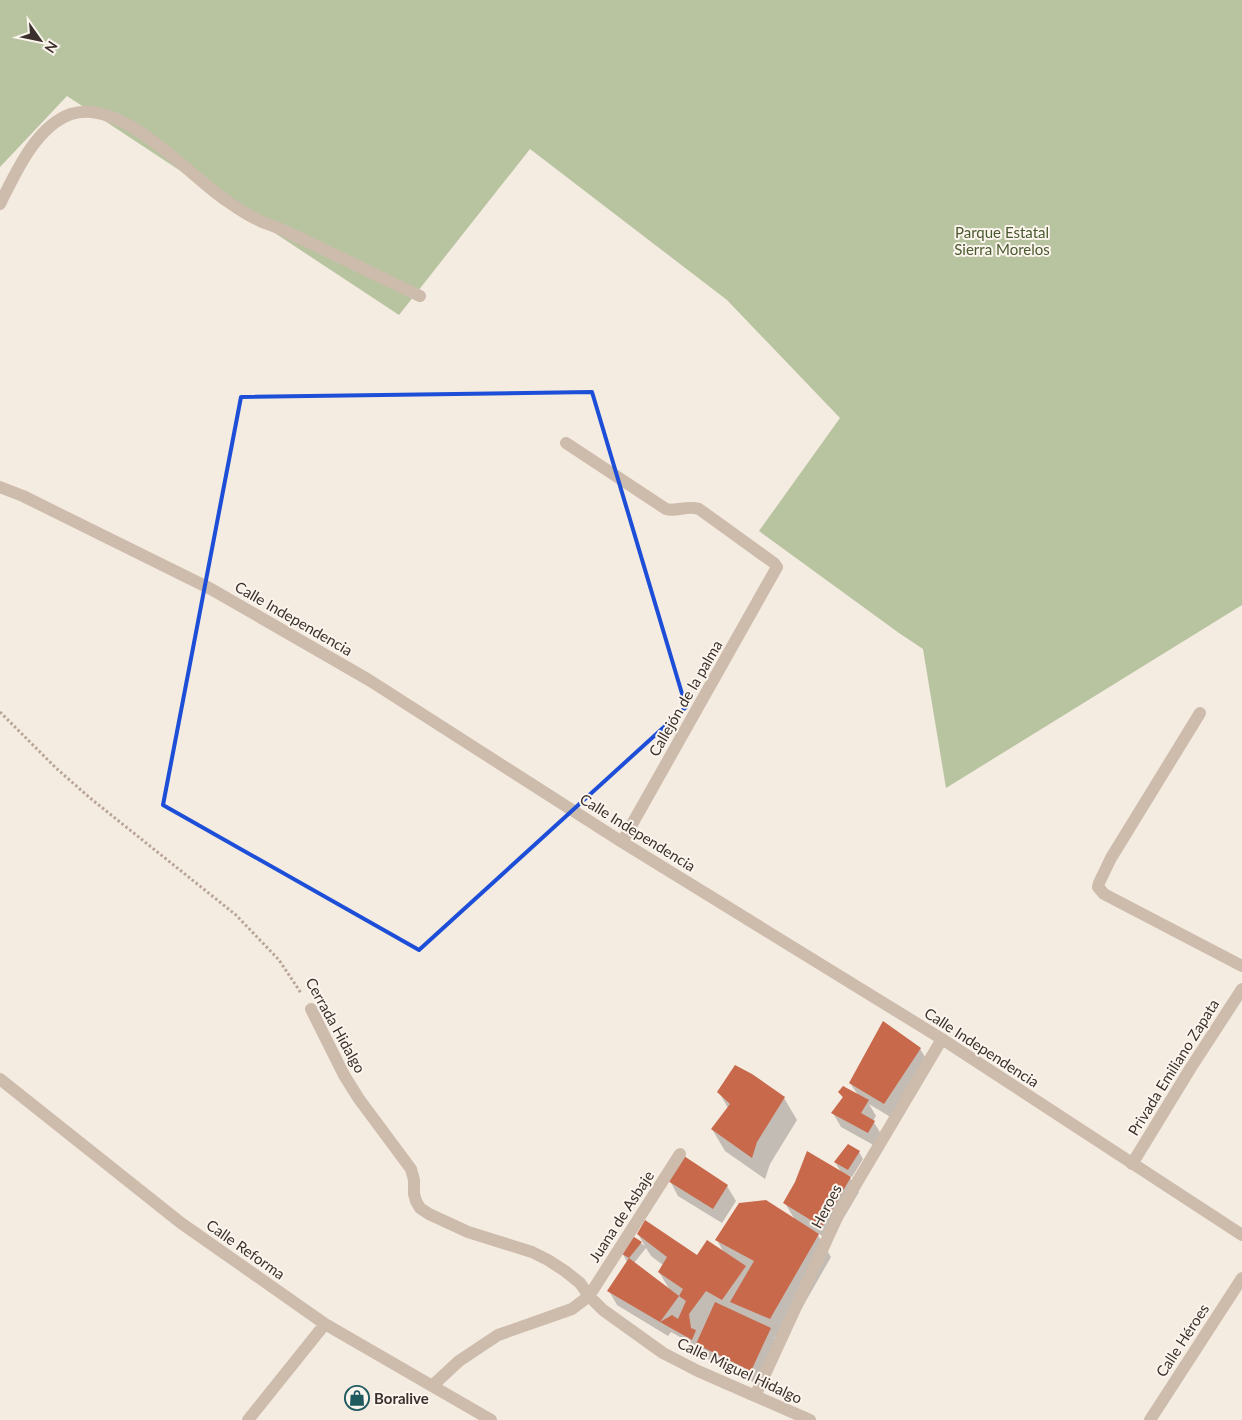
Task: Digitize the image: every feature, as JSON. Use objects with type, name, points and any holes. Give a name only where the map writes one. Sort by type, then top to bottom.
[{"type":"street","points":[[0,204],[19,167],[36,141],[53,124],[71,114],[92,112],[116,118],[137,129],[223,198],[256,219],[287,231],[420,296]]},
{"type":"street","name":"Callejón de la palma","points":[[566,442],[666,509],[675,511],[688,507],[698,509],[774,562],[777,570],[622,842]]},
{"type":"street","name":"Calle Independencia","points":[[0,487],[23,496],[211,589],[369,680],[622,842],[942,1039],[1242,1235]]},
{"type":"street","points":[[1200,714],[1111,858],[1098,888],[1104,894],[1242,966]]},
{"type":"street","name":"Privada Emiliano Zapata","points":[[1132,1164],[1242,989]]},
{"type":"street","name":"Cerrada Hidalgo","points":[[311,1009],[344,1075],[359,1099],[411,1169],[414,1180],[414,1194],[420,1208],[468,1232],[532,1252],[548,1260],[565,1270],[580,1283],[589,1296]]},
{"type":"street","name":"Heroes","points":[[755,1396],[840,1210],[942,1039]]},
{"type":"street","name":"Calle Reforma","points":[[0,1079],[181,1223],[325,1324],[432,1386],[478,1416],[491,1420]]},
{"type":"street","name":"Juana de Asbaje","points":[[589,1296],[680,1154]]},
{"type":"street","name":"Calle Héroes","points":[[1150,1420],[1242,1278]]},
{"type":"street","points":[[432,1386],[459,1361],[498,1335],[572,1309],[589,1296]]},
{"type":"street","name":"Calle Miguel Hidalgo","points":[[589,1296],[603,1310],[663,1353],[698,1372],[810,1420]]},
{"type":"street","points":[[248,1420],[325,1324]]},
{"type":"path","name":"Cerrada Hidalgo","points":[[0,712],[56,768],[90,798],[236,915],[279,960],[311,1009]]},
{"type":"highlighted area","points":[[592,392],[686,707],[419,950],[163,805],[241,397]]},
{"type":"green space","name":"Parque Estatal Sierra Morelos","points":[[0,0],[1242,0],[1242,605],[946,788],[923,649],[759,531],[840,418],[727,300],[530,149],[399,315],[67,96],[0,167]]},
{"type":"building","points":[[883,1021],[921,1048],[884,1104],[849,1083]]},
{"type":"building","points":[[735,1065],[752,1074],[785,1097],[757,1142],[752,1158],[711,1129],[730,1104],[717,1092]]},
{"type":"building","points":[[843,1086],[869,1100],[861,1113],[875,1121],[868,1133],[831,1113],[843,1097],[838,1092]]},
{"type":"building","points":[[848,1144],[860,1151],[848,1170],[834,1162]]},
{"type":"building","points":[[807,1151],[851,1177],[822,1227],[783,1203],[795,1182]]},
{"type":"building","points":[[684,1156],[728,1185],[713,1209],[668,1181]]},
{"type":"building","points":[[766,1200],[819,1234],[770,1319],[730,1302],[754,1261],[715,1240],[739,1203]]},
{"type":"building","points":[[645,1220],[697,1255],[707,1240],[746,1266],[722,1300],[706,1291],[689,1314],[691,1328],[696,1330],[692,1340],[660,1322],[672,1315],[678,1319],[686,1301],[679,1296],[683,1289],[658,1272],[667,1257],[637,1234]]},
{"type":"building","points":[[631,1235],[642,1242],[629,1258],[622,1254]]},
{"type":"building","points":[[629,1258],[679,1296],[660,1322],[607,1291]]},
{"type":"building","points":[[715,1302],[771,1328],[751,1371],[696,1344]]},
{"type":"place","name":"Boralive","points":[[357,1398]]}]
